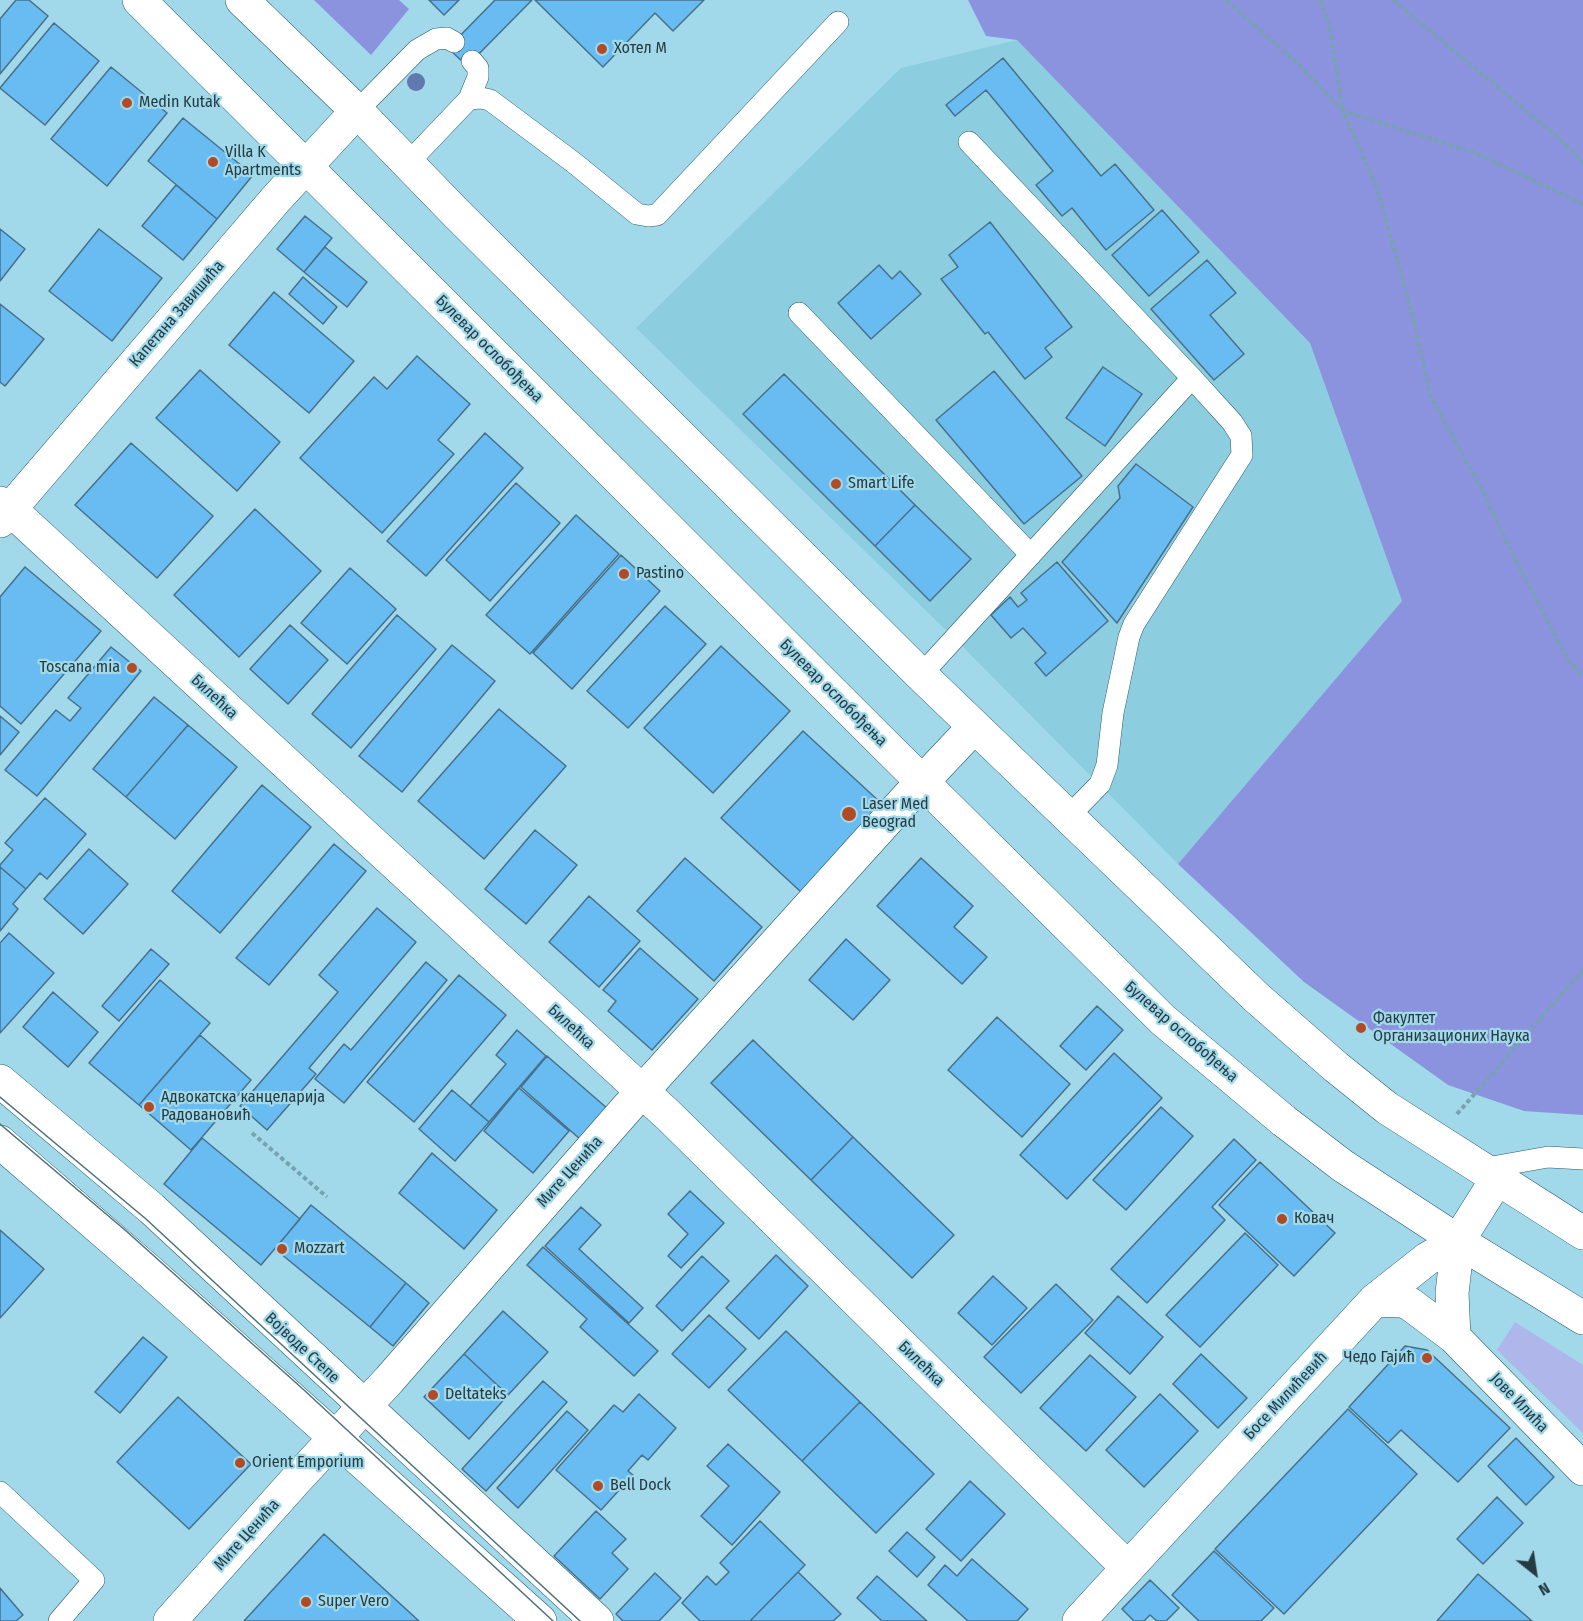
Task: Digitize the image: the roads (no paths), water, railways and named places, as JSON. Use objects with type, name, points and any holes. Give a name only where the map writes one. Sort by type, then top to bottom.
[{"type":"main road","name":"Булевар ослобођења","points":[[139,0],[1163,1020],[1284,1121],[1343,1166],[1458,1241],[1583,1318]]},
{"type":"main road","points":[[242,0],[357,111],[921,675],[1067,818],[1257,998],[1387,1108],[1583,1233]]},
{"type":"main road","name":"Капетана Завишића","points":[[3,511],[357,111]]},
{"type":"main road","name":"Билећка","points":[[3,511],[642,1092],[1127,1567]]},
{"type":"main road","name":"Мите Ценића","points":[[170,1621],[642,1092],[974,727]]},
{"type":"main road","name":"Војводе Степе","points":[[0,1081],[151,1208],[597,1621]]},
{"type":"main road","points":[[0,1142],[148,1270],[540,1621]]},
{"type":"main road","name":"Босе Милићевић","points":[[1079,1621],[1375,1300],[1427,1259],[1458,1241],[1489,1174]]},
{"type":"main road","points":[[1454,1337],[1452,1293],[1458,1241]]},
{"type":"main road","name":"Јове Илића","points":[[1375,1300],[1410,1304],[1454,1337],[1583,1469]]},
{"type":"lane","points":[[469,99],[490,100],[573,162],[636,214],[657,215],[838,22]]},
{"type":"lane","points":[[357,111],[417,50],[436,39],[447,38],[454,42]]},
{"type":"lane","points":[[408,163],[469,99],[478,77],[478,68],[472,61]]},
{"type":"lane","points":[[969,142],[1192,378],[1241,436],[1242,455],[1134,624],[1129,637],[1113,713],[1107,765],[1100,784],[1067,818]]},
{"type":"lane","points":[[799,313],[1031,555]]},
{"type":"lane","points":[[921,675],[1192,378]]},
{"type":"lane","points":[[1489,1174],[1548,1156],[1583,1159]]},
{"type":"lane","points":[[0,1492],[94,1580],[59,1621]]},
{"type":"tram line","points":[[0,1097],[146,1219],[580,1621]]},
{"type":"tram line","points":[[0,1124],[125,1230],[304,1390],[553,1621]]},
{"type":"place","name":"Хотел М","points":[[602,49]]},
{"type":"place","name":"Medin Kutak","points":[[127,103]]},
{"type":"place","name":"Villa K Apartments","points":[[213,162]]},
{"type":"place","name":"Smart Life","points":[[836,484]]},
{"type":"place","name":"Pastino","points":[[624,574]]},
{"type":"place","name":"Toscana mia","points":[[132,668]]},
{"type":"place","name":"Laser Med Beograd","points":[[849,814]]},
{"type":"place","name":"Факултет Организационих Наука","points":[[1361,1028]]},
{"type":"place","name":"Адвокатска канцеларија Радовановић","points":[[149,1107]]},
{"type":"place","name":"Ковач","points":[[1282,1219]]},
{"type":"place","name":"Mozzart","points":[[282,1249]]},
{"type":"place","name":"Чедо Гајић","points":[[1427,1358]]},
{"type":"place","name":"Deltateks","points":[[433,1395]]},
{"type":"place","name":"Orient Emporium","points":[[240,1463]]},
{"type":"place","name":"Bell Dock","points":[[598,1486]]},
{"type":"place","name":"Super Vero","points":[[306,1602]]}]
